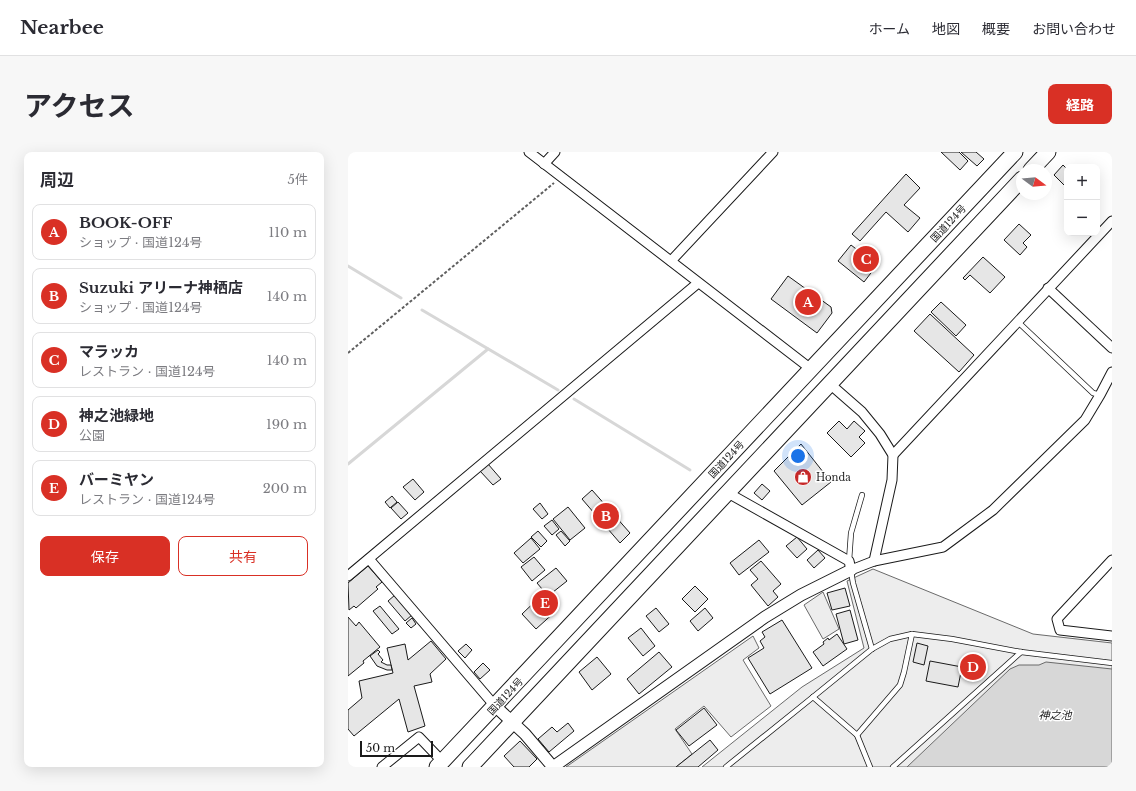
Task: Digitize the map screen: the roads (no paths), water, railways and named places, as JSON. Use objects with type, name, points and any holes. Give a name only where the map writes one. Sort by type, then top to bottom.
[{"type":"highway","name":"国道124号","points":[[440,764],[1015,152]]},
{"type":"highway","points":[[1037,164],[1048,152]]},
{"type":"highway","points":[[470,767],[1016,185]]},
{"type":"street","points":[[529,152],[811,369]]},
{"type":"street","points":[[544,164],[555,152]]},
{"type":"street","points":[[671,261],[773,152]]},
{"type":"street","points":[[893,455],[1112,221]]},
{"type":"street","points":[[348,576],[698,283]]},
{"type":"street","points":[[1048,288],[1112,348]]},
{"type":"street","points":[[369,559],[495,706],[525,734],[553,767],[765,617],[850,565],[943,547],[993,510],[1085,420],[1112,372]]},
{"type":"street","points":[[830,384],[862,412],[880,434],[893,455],[892,480],[874,561]]},
{"type":"street","points":[[728,492],[850,565]]},
{"type":"street","points":[[1112,560],[1057,619],[1060,630],[1112,636]]},
{"type":"street","points":[[382,767],[419,737],[440,764]]},
{"type":"lane","points":[[1017,321],[1093,393],[1100,395]]},
{"type":"lane","points":[[862,495],[851,533],[850,565],[853,583],[872,649]]},
{"type":"lane","points":[[857,735],[900,685],[912,634]]},
{"type":"lane","points":[[726,767],[872,649],[890,639],[912,634],[952,639],[1021,652],[1112,663]]},
{"type":"lane","points":[[893,767],[1021,652]]},
{"type":"lane","points":[[813,697],[857,735],[870,767]]},
{"type":"water","name":"神之池","points":[[1046,662],[1112,669],[1112,767],[907,767],[1010,669],[1019,665],[1039,665]]},
{"type":"waterway","points":[[348,266],[401,298]]},
{"type":"waterway","points":[[422,310],[558,390]]},
{"type":"waterway","points":[[348,464],[488,349]]},
{"type":"waterway","points":[[574,399],[690,470]]},
{"type":"place","name":"マラッカ","points":[[866,259]]},
{"type":"place","name":"BOOK-OFF","points":[[808,302]]},
{"type":"place","name":"Honda","points":[[803,477]]},
{"type":"place","name":"Suzuki アリーナ神栖店","points":[[606,516]]},
{"type":"place","name":"バーミヤン","points":[[545,603]]},
{"type":"place","name":"神之池緑地","points":[[973,667]]}]
